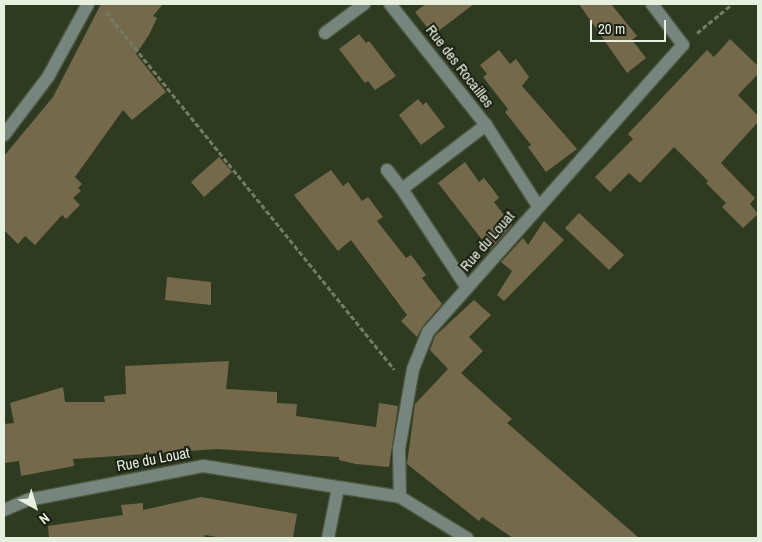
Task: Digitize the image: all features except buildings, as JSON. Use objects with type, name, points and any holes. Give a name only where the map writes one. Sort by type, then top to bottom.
[{"type":"street","points":[[4,135],[48,77],[88,4]]},
{"type":"street","points":[[325,33],[364,4]]},
{"type":"street","name":"Rue des Rocailles","points":[[390,4],[486,125],[538,206]]},
{"type":"street","points":[[652,4],[683,45]]},
{"type":"street","name":"Rue du Louat","points":[[400,497],[399,449],[413,369],[428,332],[683,45]]},
{"type":"street","name":"Rue des Rocailles","points":[[402,189],[486,125]]},
{"type":"street","points":[[387,170],[402,189],[467,288]]},
{"type":"street","name":"Rue du Louat","points":[[4,510],[28,500],[202,466],[400,497],[466,538]]},
{"type":"street","points":[[328,538],[338,488]]},
{"type":"path","points":[[683,45],[732,4]]},
{"type":"path","points":[[101,7],[381,356],[411,384]]}]
